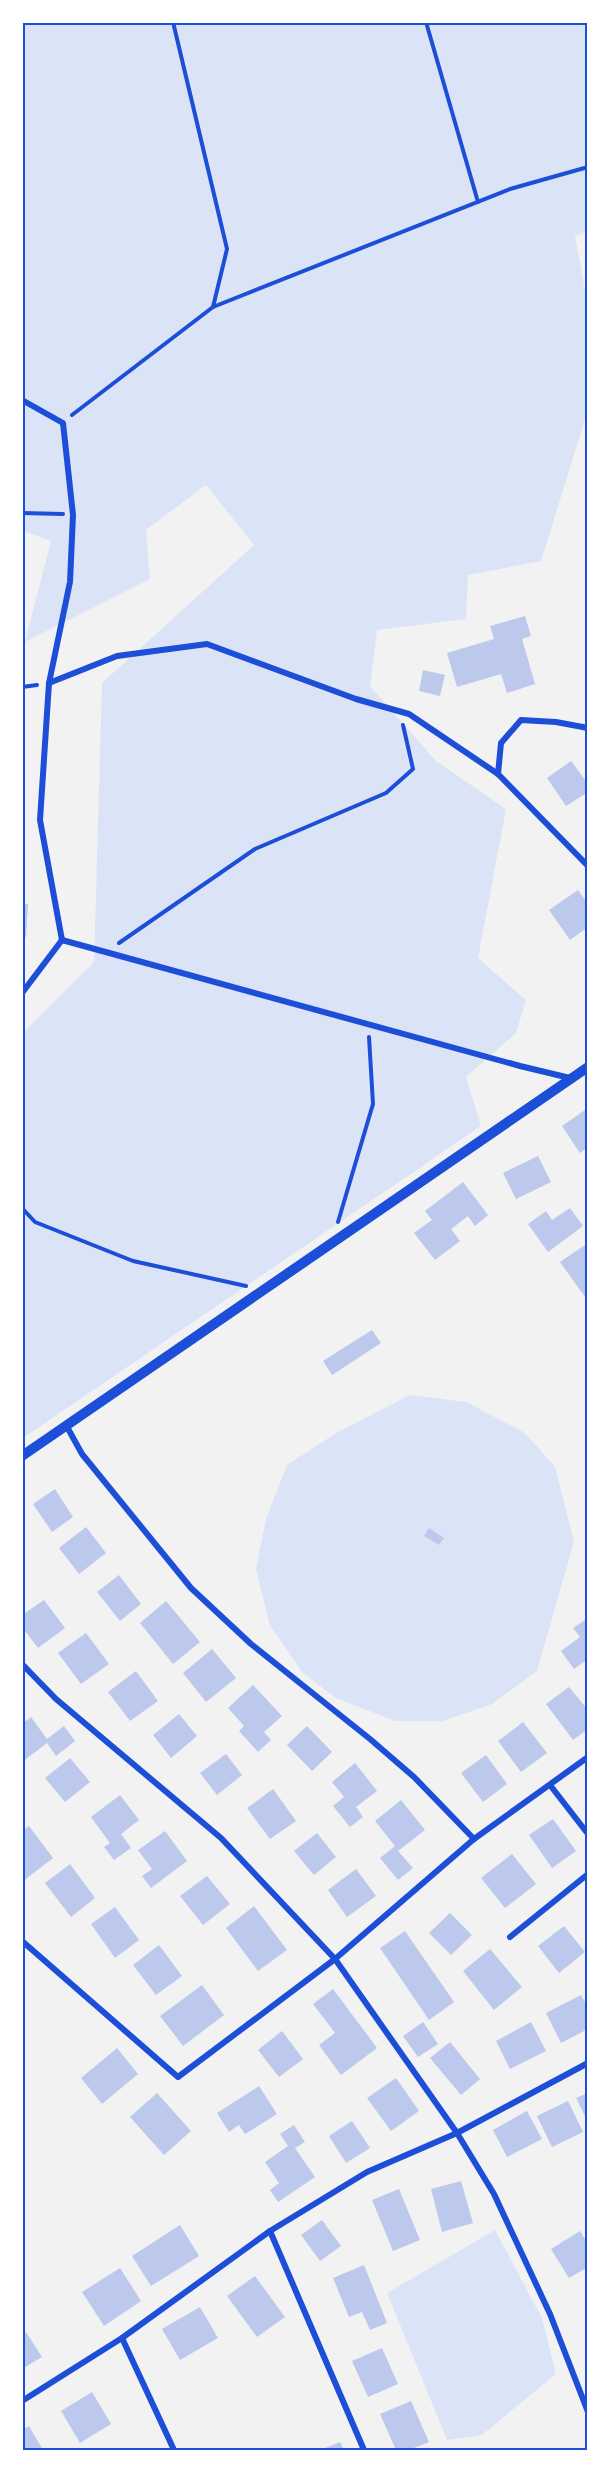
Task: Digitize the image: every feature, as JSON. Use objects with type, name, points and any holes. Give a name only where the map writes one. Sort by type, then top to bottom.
[{"type":"street","points":[[22,400],[63,423],[73,515],[70,582],[49,682],[40,820],[62,940],[22,993]]},
{"type":"street","points":[[49,682],[117,656],[207,644],[356,699],[409,714],[498,774],[588,866]]},
{"type":"street","points":[[498,774],[501,743],[521,720],[556,722],[588,728]]},
{"type":"street","points":[[62,940],[571,1078]]},
{"type":"street","points":[[22,1456],[588,1066]]},
{"type":"street","points":[[66,1425],[82,1454],[191,1588],[250,1644],[414,1777],[474,1839]]},
{"type":"street","points":[[22,1664],[56,1699],[221,1838],[335,1959],[457,2133],[494,2194],[550,2313],[588,2412]]},
{"type":"street","points":[[22,1941],[178,2077],[335,1959],[474,1839],[588,1757]]},
{"type":"street","points":[[550,1785],[588,1834]]},
{"type":"street","points":[[510,1937],[588,1874]]},
{"type":"street","points":[[22,2401],[123,2338],[270,2231],[367,2172],[457,2133],[588,2063]]},
{"type":"street","points":[[270,2231],[364,2451]]},
{"type":"street","points":[[123,2338],[174,2451]]},
{"type":"path","points":[[173,22],[227,249],[213,307]]},
{"type":"path","points":[[426,22],[478,202]]},
{"type":"path","points":[[63,423],[213,307],[510,189],[588,167]]},
{"type":"path","points":[[22,513],[73,515]]},
{"type":"path","points":[[106,952],[255,849],[386,793],[413,769],[400,711]]},
{"type":"path","points":[[331,1243],[373,1104],[369,1024]]},
{"type":"path","points":[[22,1208],[35,1222],[133,1260],[263,1290]]},
{"type":"shaded area","points":[[23,23],[587,23],[587,231],[575,236],[587,301],[587,413],[541,561],[468,575],[466,619],[377,630],[370,686],[436,761],[506,809],[478,958],[526,1000],[516,1033],[466,1077],[481,1126],[23,1438],[23,1033],[94,962],[102,683],[254,545],[206,485],[146,530],[150,579],[25,642],[51,541],[23,531]]},
{"type":"shaded area","points":[[410,1395],[466,1402],[525,1433],[555,1467],[574,1542],[537,1671],[492,1704],[443,1721],[395,1721],[336,1698],[302,1672],[270,1625],[256,1569],[266,1519],[287,1465],[336,1433]]},
{"type":"shaded area","points":[[495,2230],[542,2318],[556,2374],[482,2435],[447,2440],[387,2293]]},
{"type":"building","points":[[525,616],[531,636],[522,639],[535,684],[507,693],[501,674],[457,687],[447,653],[494,639],[490,626]]},
{"type":"building","points":[[423,670],[445,675],[440,696],[419,691]]},
{"type":"building","points":[[571,761],[588,784],[588,792],[566,806],[547,778]]},
{"type":"building","points":[[578,890],[588,904],[588,927],[570,940],[549,910]]},
{"type":"building","points":[[22,903],[28,904],[26,937],[22,936]]},
{"type":"building","points":[[588,1108],[588,1147],[580,1153],[562,1126]]},
{"type":"building","points":[[538,1156],[551,1182],[516,1199],[503,1173]]},
{"type":"building","points":[[463,1182],[488,1215],[475,1226],[468,1216],[451,1229],[460,1241],[435,1260],[414,1233],[432,1220],[425,1211]]},
{"type":"building","points":[[570,1208],[583,1226],[548,1252],[528,1224],[546,1211],[552,1220]]},
{"type":"building","points":[[588,1243],[588,1301],[560,1262]]},
{"type":"building","points":[[372,1330],[381,1343],[332,1375],[323,1361]]},
{"type":"building","points":[[55,1489],[73,1517],[52,1532],[33,1504]]},
{"type":"building","points":[[86,1527],[106,1553],[79,1574],[59,1548]]},
{"type":"building","points":[[429,1528],[444,1538],[439,1545],[424,1536]]},
{"type":"building","points":[[119,1575],[141,1604],[120,1621],[97,1592]]},
{"type":"building","points":[[44,1600],[65,1628],[38,1648],[22,1627],[22,1615]]},
{"type":"building","points":[[166,1601],[200,1642],[173,1664],[140,1623]]},
{"type":"building","points":[[588,1618],[588,1659],[574,1669],[561,1651],[580,1637],[573,1628]]},
{"type":"building","points":[[86,1633],[109,1664],[81,1684],[58,1653]]},
{"type":"building","points":[[212,1649],[236,1678],[206,1702],[183,1673]]},
{"type":"building","points":[[136,1671],[158,1701],[130,1721],[108,1692]]},
{"type":"building","points":[[253,1685],[282,1716],[264,1732],[271,1740],[258,1752],[239,1731],[244,1726],[228,1708]]},
{"type":"building","points":[[569,1687],[588,1710],[588,1729],[573,1740],[546,1704]]},
{"type":"building","points":[[179,1714],[197,1736],[171,1758],[153,1735]]},
{"type":"building","points":[[31,1717],[47,1739],[64,1726],[75,1741],[56,1756],[47,1743],[22,1762],[22,1724]]},
{"type":"building","points":[[523,1722],[547,1753],[521,1772],[498,1741]]},
{"type":"building","points":[[307,1726],[332,1752],[312,1771],[287,1745]]},
{"type":"building","points":[[226,1754],[242,1775],[217,1795],[200,1773]]},
{"type":"building","points":[[486,1755],[507,1784],[483,1802],[461,1773]]},
{"type":"building","points":[[70,1758],[90,1782],[65,1802],[45,1778]]},
{"type":"building","points":[[355,1763],[377,1791],[356,1807],[363,1817],[350,1827],[333,1806],[344,1797],[332,1782]]},
{"type":"building","points":[[273,1789],[296,1821],[270,1839],[247,1808]]},
{"type":"building","points":[[120,1795],[139,1820],[121,1834],[131,1848],[114,1860],[104,1847],[110,1843],[91,1817]]},
{"type":"building","points":[[401,1800],[425,1830],[398,1851],[413,1868],[398,1880],[380,1858],[395,1846],[375,1821]]},
{"type":"building","points":[[553,1819],[576,1851],[552,1868],[529,1835]]},
{"type":"building","points":[[29,1826],[53,1858],[22,1882],[22,1831]]},
{"type":"building","points":[[165,1831],[187,1861],[151,1888],[142,1876],[152,1869],[138,1850]]},
{"type":"building","points":[[317,1833],[336,1857],[314,1875],[294,1851]]},
{"type":"building","points":[[512,1854],[536,1884],[505,1908],[481,1878]]},
{"type":"building","points":[[70,1864],[95,1898],[71,1917],[45,1883]]},
{"type":"building","points":[[356,1869],[376,1896],[347,1917],[328,1890]]},
{"type":"building","points":[[207,1876],[230,1904],[203,1925],[180,1896]]},
{"type":"building","points":[[254,1906],[287,1950],[258,1971],[226,1928]]},
{"type":"building","points":[[115,1907],[139,1940],[115,1958],[91,1924]]},
{"type":"building","points":[[450,1913],[472,1935],[451,1955],[429,1933]]},
{"type":"building","points":[[564,1926],[585,1952],[559,1973],[538,1946]]},
{"type":"building","points":[[405,1931],[454,2002],[429,2020],[380,1948]]},
{"type":"building","points":[[159,1945],[182,1976],[156,1995],[133,1965]]},
{"type":"building","points":[[490,1949],[522,1987],[494,2010],[463,1971]]},
{"type":"building","points":[[202,1985],[224,2015],[183,2046],[160,2016]]},
{"type":"building","points":[[333,1989],[377,2048],[341,2075],[319,2045],[335,2033],[313,2004]]},
{"type":"building","points":[[581,1995],[588,2007],[588,2029],[561,2043],[546,2013]]},
{"type":"building","points":[[423,2022],[438,2044],[418,2057],[403,2036]]},
{"type":"building","points":[[531,2022],[546,2051],[510,2069],[496,2041]]},
{"type":"building","points":[[282,2031],[303,2059],[279,2077],[258,2050]]},
{"type":"building","points":[[450,2042],[480,2079],[461,2095],[430,2058]]},
{"type":"building","points":[[117,2048],[138,2074],[102,2104],[81,2078]]},
{"type":"building","points":[[396,2078],[419,2111],[391,2131],[367,2098]]},
{"type":"building","points":[[259,2086],[277,2114],[245,2134],[239,2125],[229,2132],[217,2113]]},
{"type":"building","points":[[157,2093],[191,2131],[164,2155],[130,2117]]},
{"type":"building","points":[[588,2093],[588,2122],[576,2098]]},
{"type":"building","points":[[568,2101],[583,2132],[552,2147],[537,2116]]},
{"type":"building","points":[[527,2111],[542,2139],[507,2157],[493,2130]]},
{"type":"building","points":[[352,2121],[370,2148],[346,2163],[329,2136]]},
{"type":"building","points":[[294,2125],[305,2142],[295,2148],[315,2177],[278,2202],[270,2190],[279,2183],[265,2162],[288,2146],[280,2134]]},
{"type":"building","points":[[461,2181],[473,2223],[442,2232],[431,2189]]},
{"type":"building","points":[[399,2189],[420,2240],[393,2251],[372,2200]]},
{"type":"building","points":[[322,2220],[341,2246],[320,2261],[301,2235]]},
{"type":"building","points":[[180,2225],[199,2256],[151,2286],[132,2256]]},
{"type":"building","points":[[580,2231],[588,2244],[588,2267],[569,2278],[551,2249]]},
{"type":"building","points":[[364,2265],[387,2323],[370,2330],[362,2312],[349,2317],[333,2278]]},
{"type":"building","points":[[120,2268],[141,2301],[104,2326],[82,2292]]},
{"type":"building","points":[[255,2276],[285,2317],[257,2337],[227,2296]]},
{"type":"building","points":[[200,2307],[218,2338],[180,2360],[162,2329]]},
{"type":"building","points":[[26,2332],[42,2357],[22,2369],[22,2334]]},
{"type":"building","points":[[382,2348],[398,2384],[368,2397],[352,2361]]},
{"type":"building","points":[[92,2392],[111,2424],[80,2443],[61,2411]]},
{"type":"building","points":[[411,2401],[429,2442],[409,2450],[396,2450],[380,2414]]},
{"type":"building","points":[[29,2426],[43,2450],[22,2450],[22,2430]]},
{"type":"building","points":[[340,2442],[344,2450],[320,2450]]}]
